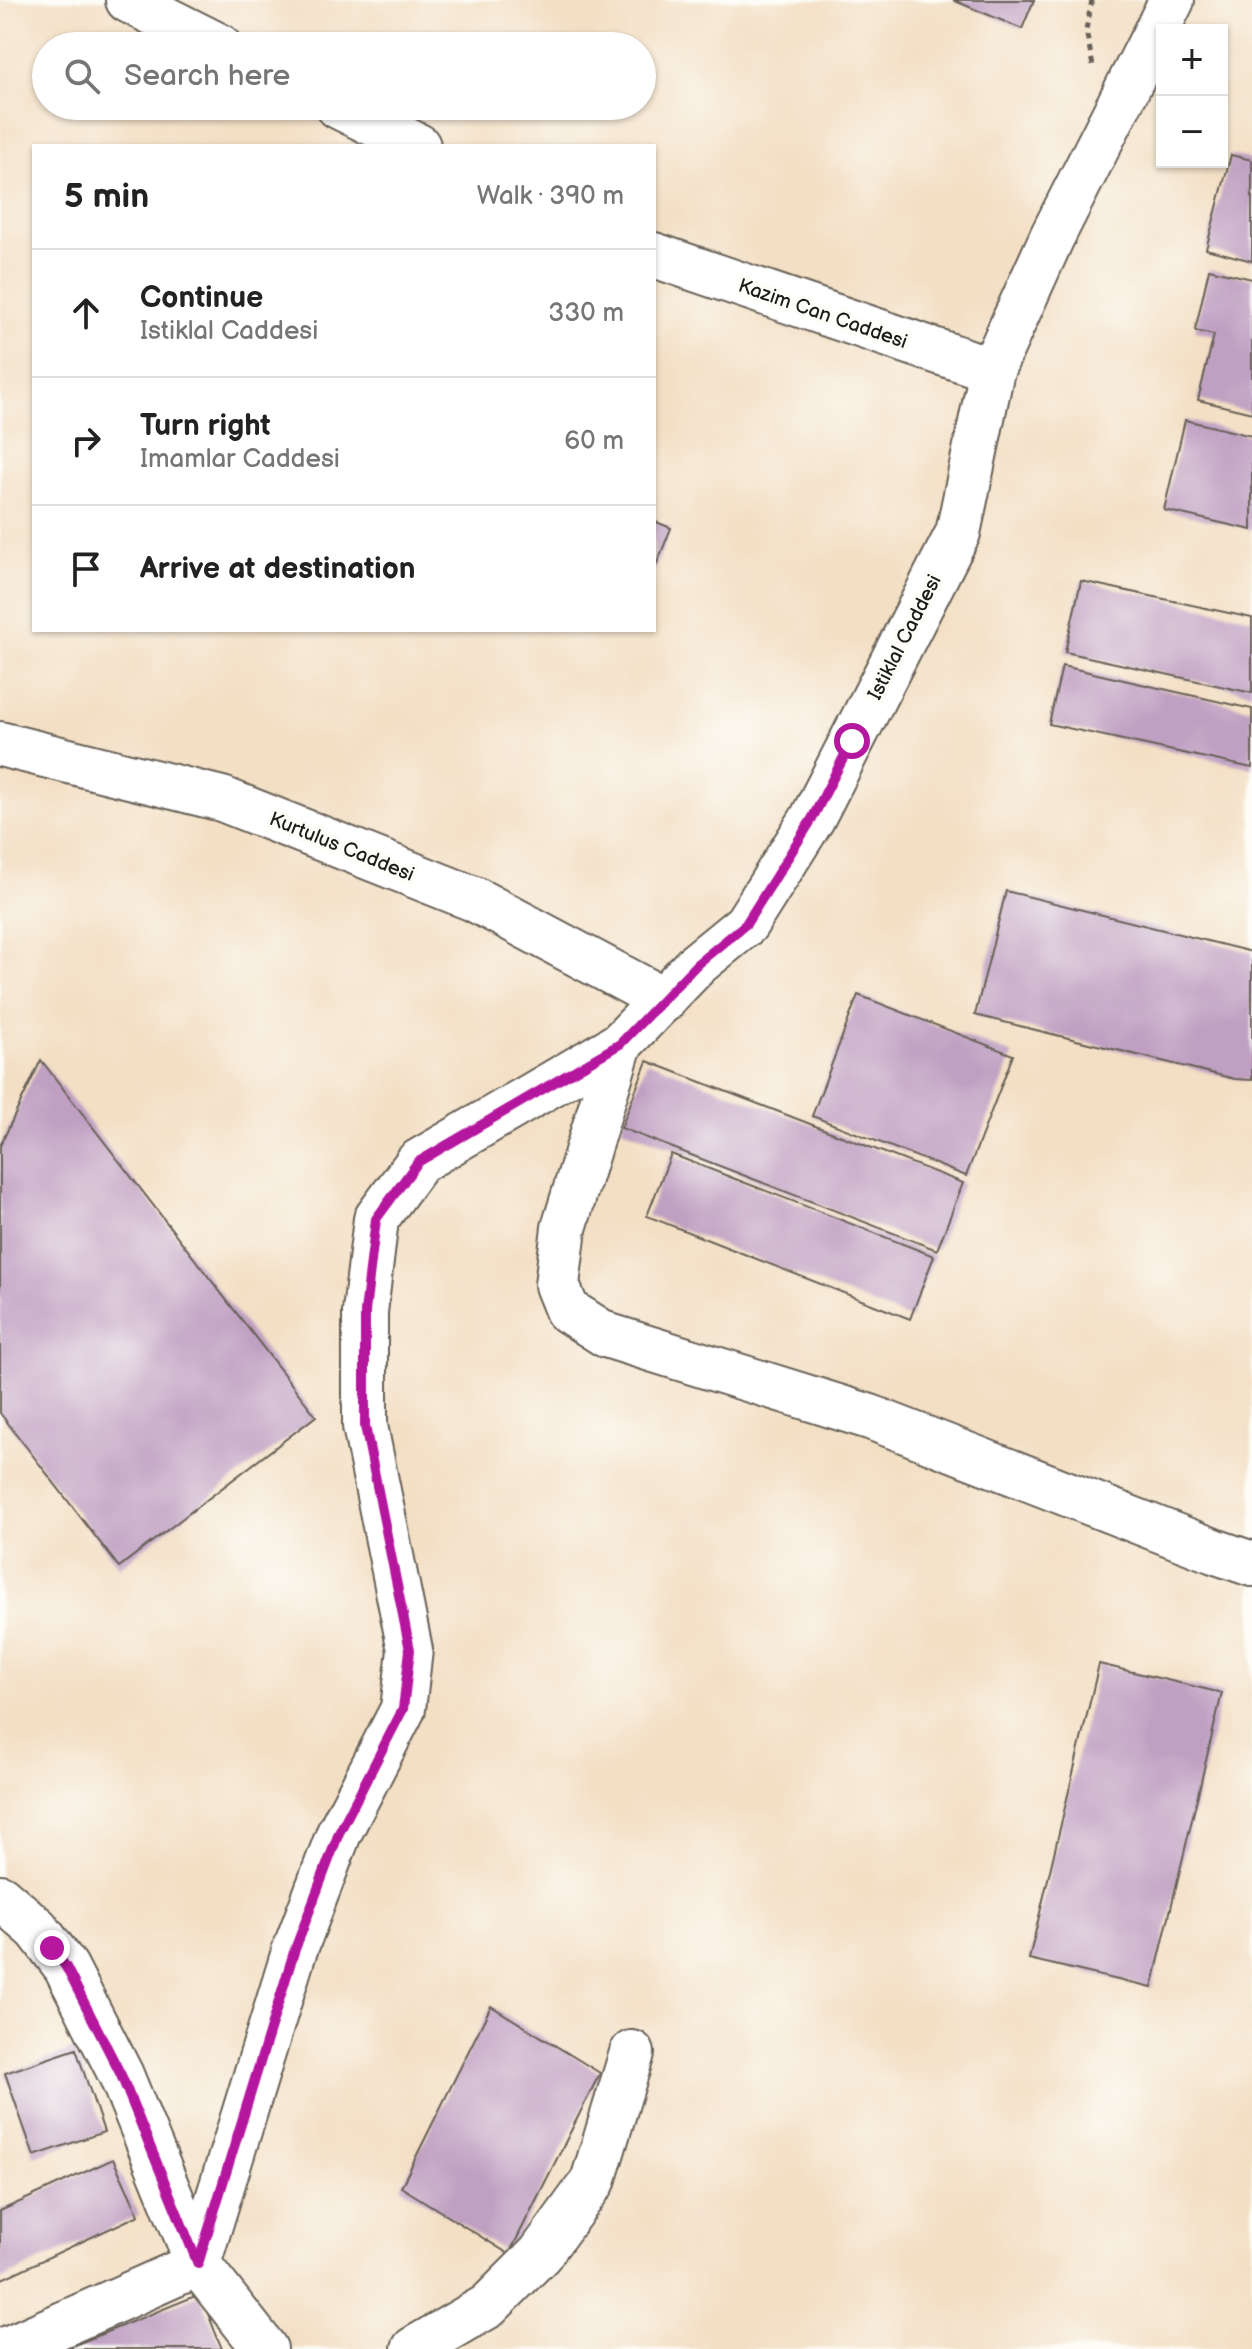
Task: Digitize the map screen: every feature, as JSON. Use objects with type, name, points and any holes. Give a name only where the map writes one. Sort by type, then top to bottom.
[{"type":"street","points":[[128,0],[191,32]]},
{"type":"street","name":"Istiklal Caddesi","points":[[198,2264],[294,1952],[339,1833],[403,1709],[410,1650],[365,1426],[365,1312],[376,1219],[418,1162],[620,1044],[697,964],[746,924],[812,819],[958,533],[992,370],[1052,237],[1172,0]]},
{"type":"street","points":[[366,120],[414,144]]},
{"type":"street","name":"Kazim Can Caddesi","points":[[656,256],[992,370]]},
{"type":"street","name":"Kurtulus Caddesi","points":[[0,744],[222,799],[474,899],[664,1000]]},
{"type":"street","points":[[620,1044],[564,1228],[557,1285],[567,1310],[606,1335],[870,1417],[1252,1564]]},
{"type":"street","points":[[0,1897],[37,1929],[66,1967],[121,2075],[198,2264],[265,2349]]},
{"type":"street","points":[[414,2349],[488,2306],[540,2254],[593,2181],[632,2053]]},
{"type":"street","points":[[7,2349],[198,2264]]},
{"type":"building","points":[[953,0],[1034,0],[1022,29]]},
{"type":"building","points":[[1231,155],[1252,160],[1252,261],[1206,249]]},
{"type":"building","points":[[1209,269],[1252,279],[1252,413],[1198,400],[1214,335],[1195,331]]},
{"type":"building","points":[[1185,420],[1252,436],[1252,530],[1164,510]]},
{"type":"building","points":[[656,522],[671,528],[656,566]]},
{"type":"building","points":[[1081,581],[1252,618],[1252,693],[1065,652]]},
{"type":"building","points":[[1062,666],[1252,709],[1252,768],[1049,724]]},
{"type":"building","points":[[1006,891],[1252,952],[1252,1080],[1235,1079],[975,1015]]},
{"type":"building","points":[[858,995],[1013,1055],[966,1176],[812,1116]]},
{"type":"building","points":[[41,1060],[316,1416],[119,1567],[0,1413],[0,1146]]},
{"type":"building","points":[[647,1061],[963,1183],[937,1250],[621,1128]]},
{"type":"building","points":[[671,1154],[934,1256],[910,1319],[647,1216]]},
{"type":"building","points":[[1099,1664],[1222,1693],[1152,1988],[1029,1959]]},
{"type":"building","points":[[491,2006],[600,2073],[509,2254],[401,2187]]},
{"type":"building","points":[[76,2049],[104,2132],[34,2156],[5,2073]]},
{"type":"building","points":[[113,2159],[139,2215],[0,2280],[0,2211]]},
{"type":"building","points":[[200,2294],[222,2349],[65,2349]]},
{"type":"route","points":[[52,1948],[66,1967],[121,2075],[198,2264],[294,1952],[339,1833],[403,1709],[410,1650],[365,1426],[365,1312],[376,1219],[418,1162],[620,1044],[697,964],[746,924],[812,819],[852,741]]}]
